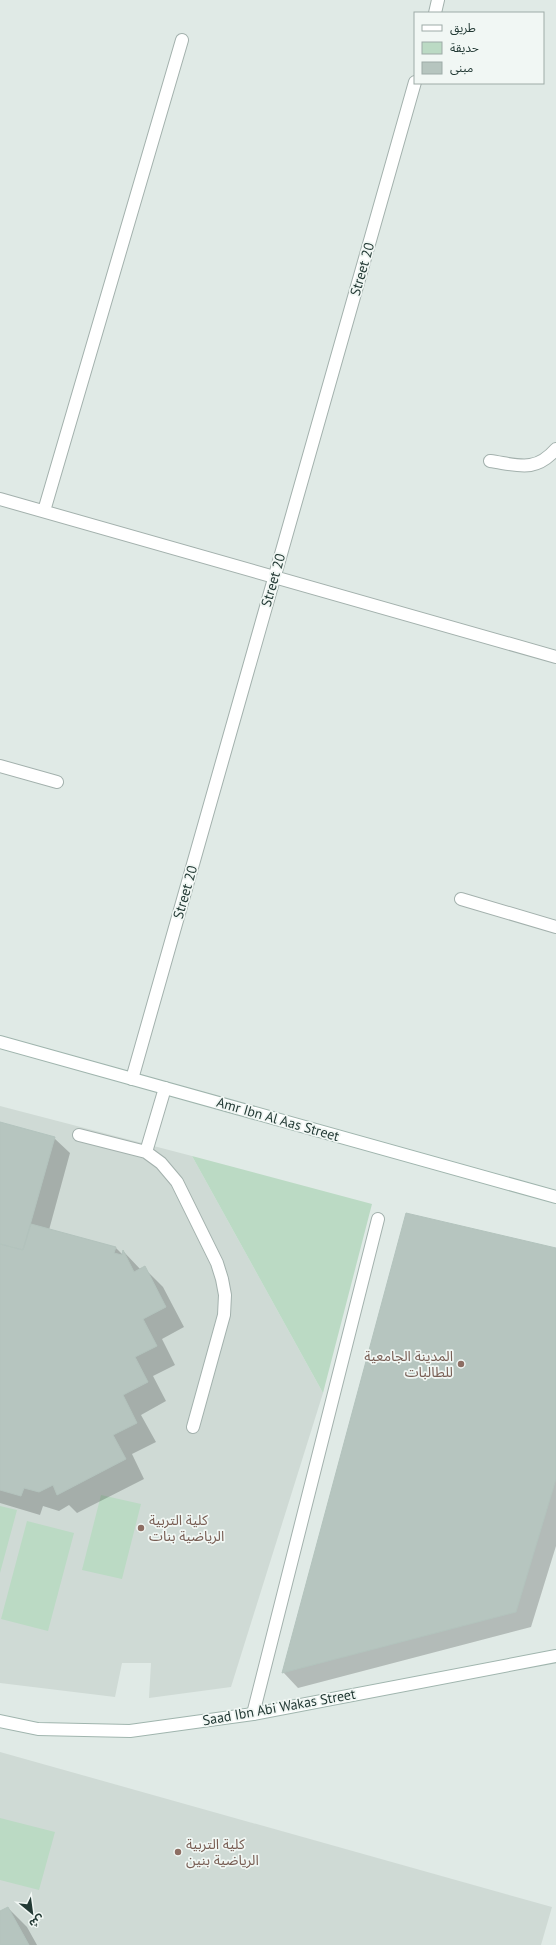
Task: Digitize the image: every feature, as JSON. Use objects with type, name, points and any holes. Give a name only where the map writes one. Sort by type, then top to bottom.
[{"type":"street","points":[[435,12],[438,0]]},
{"type":"street","points":[[44,511],[182,40]]},
{"type":"street","name":"Street 20","points":[[132,1078],[414,84]]},
{"type":"street","points":[[490,461],[529,467],[540,463],[556,449]]},
{"type":"street","points":[[0,499],[556,657]]},
{"type":"street","points":[[0,766],[57,782]]},
{"type":"street","points":[[462,899],[556,927]]},
{"type":"street","name":"Amr Ibn Al Aas Street","points":[[0,1042],[556,1197]]},
{"type":"street","points":[[146,1152],[165,1088]]},
{"type":"street","points":[[79,1135],[146,1152],[161,1164],[177,1182],[217,1263],[222,1279],[224,1315],[193,1427]]},
{"type":"street","points":[[252,1714],[378,1219]]},
{"type":"street","name":"Saad Ibn Abi Wakas Street","points":[[0,1720],[38,1729],[130,1731],[252,1714],[556,1656]]},
{"type":"shaded area","name":"كلية التربية الرياضية بنات","points":[[0,1106],[192,1156],[323,1393],[231,1687],[149,1698],[151,1663],[122,1663],[115,1697],[0,1683]]},
{"type":"shaded area","name":"كلية التربية الرياضية بنين","points":[[0,1752],[552,1907],[541,1945],[0,1945]]},
{"type":"green space","points":[[192,1156],[372,1204],[323,1393]]},
{"type":"green space","points":[[101,1495],[141,1504],[122,1579],[82,1570]]},
{"type":"green space","points":[[0,1506],[17,1510],[0,1573]]},
{"type":"green space","points":[[27,1521],[74,1533],[48,1631],[1,1619]]},
{"type":"green space","points":[[0,1818],[55,1832],[39,1890],[0,1880]]},
{"type":"building","points":[[0,1122],[55,1137],[23,1250],[0,1244]]},
{"type":"building","name":"المدينة الجامعية للطالبات","points":[[406,1213],[556,1248],[556,1479],[516,1612],[282,1673]]},
{"type":"building","points":[[31,1224],[116,1247],[114,1253],[122,1255],[123,1250],[134,1272],[145,1266],[166,1307],[143,1319],[157,1346],[135,1357],[148,1382],[123,1395],[137,1423],[113,1435],[126,1459],[57,1495],[53,1485],[39,1492],[24,1488],[21,1496],[0,1490],[0,1244],[23,1250]]},
{"type":"building","points":[[8,1907],[29,1945],[0,1945],[0,1911]]},
{"type":"place","name":"المدينة الجامعية للطالبات","points":[[461,1364]]},
{"type":"place","name":"كلية التربية الرياضية بنات","points":[[141,1528]]},
{"type":"place","name":"كلية التربية الرياضية بنين","points":[[178,1852]]}]
